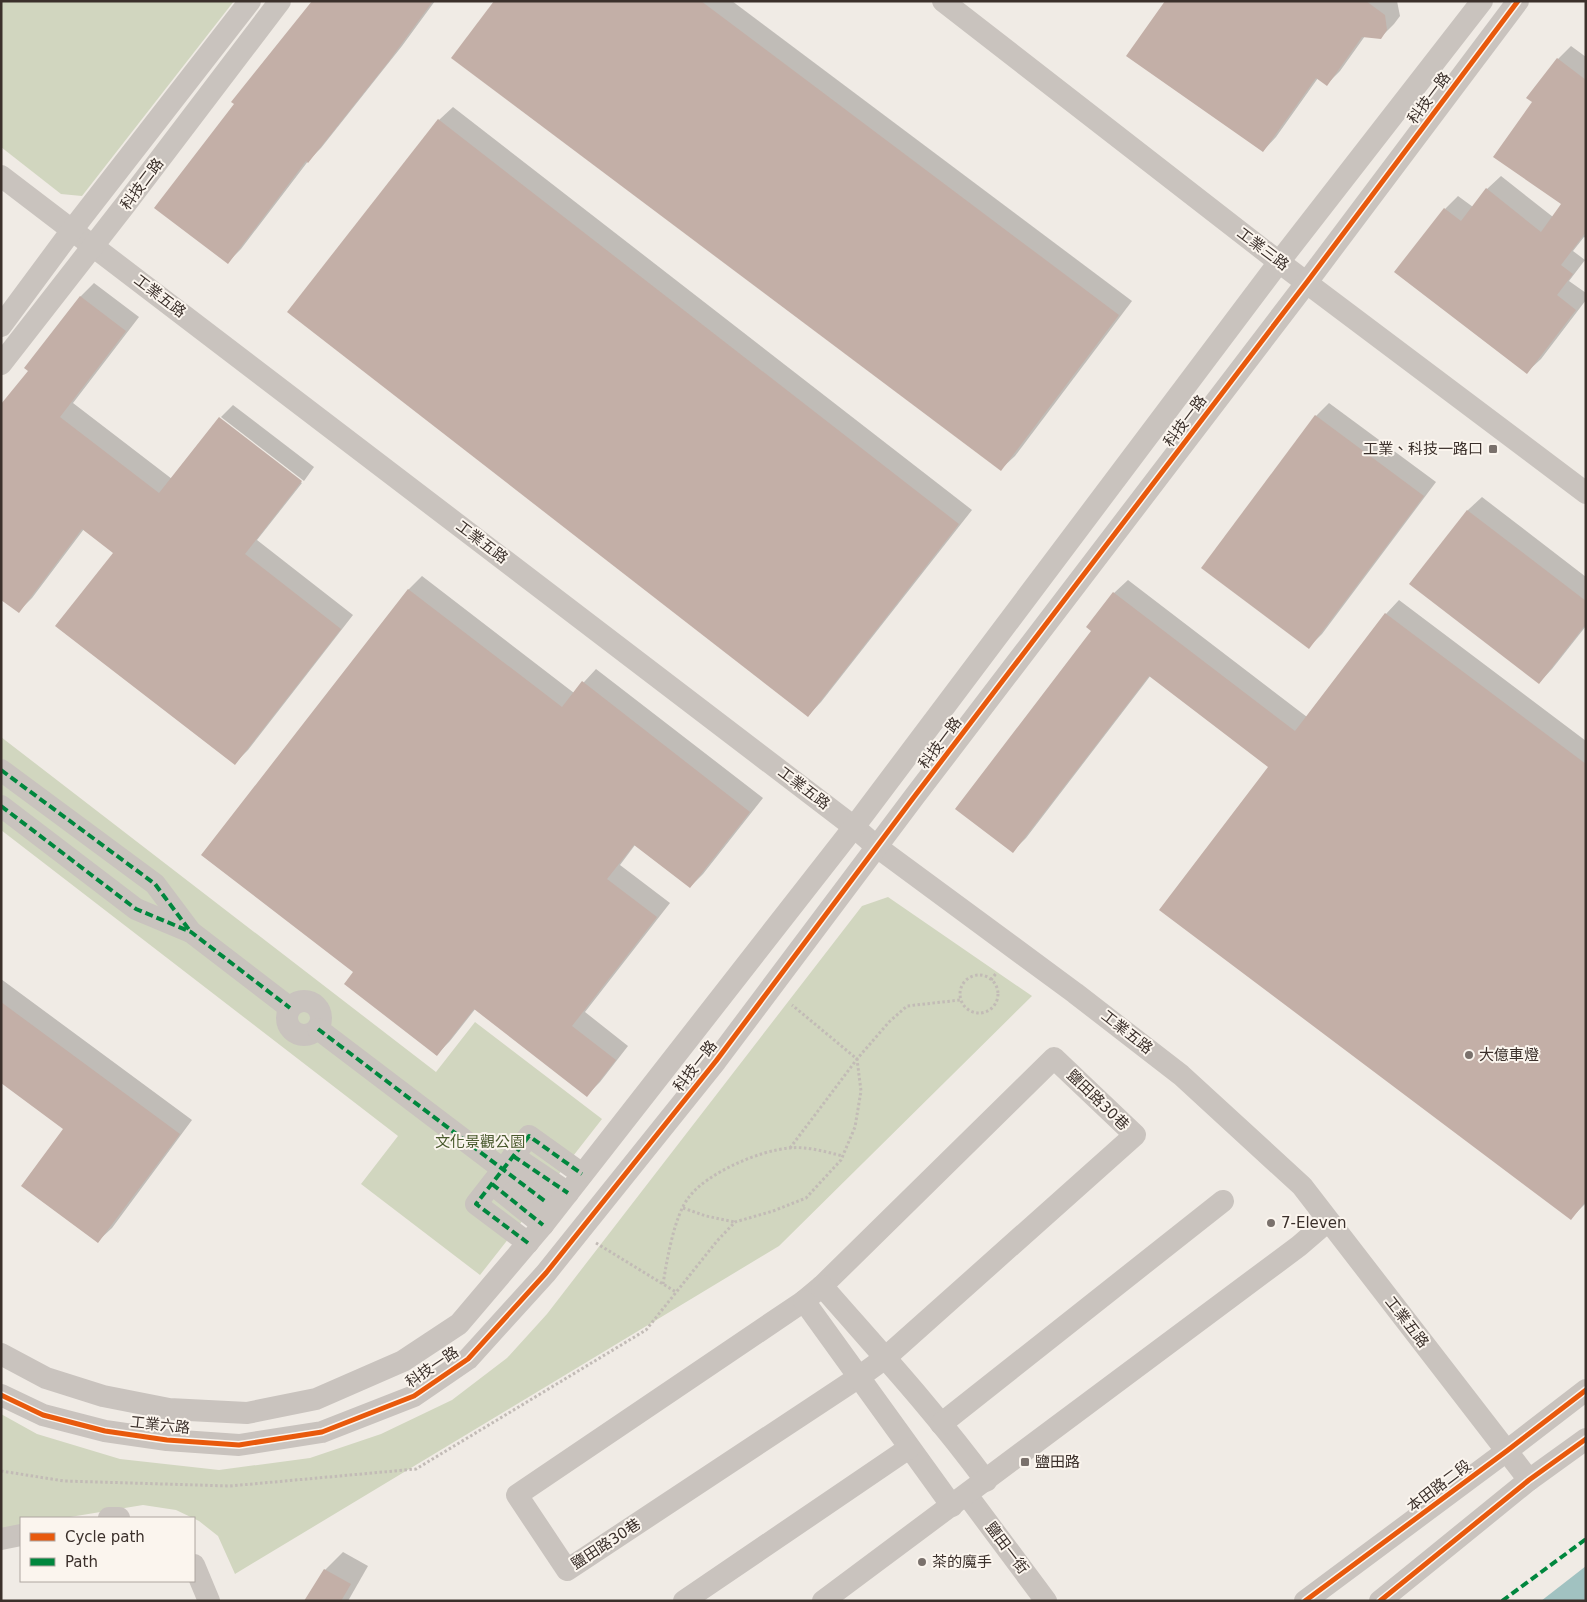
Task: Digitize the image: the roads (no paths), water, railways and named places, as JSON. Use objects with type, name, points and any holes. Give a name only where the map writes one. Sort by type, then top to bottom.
[{"type":"street","name":"科技二路","points":[[1,326],[72,230],[250,1]]},
{"type":"street","name":"科技二路","points":[[1,364],[93,247],[280,1]]},
{"type":"street","name":"工業三路","points":[[943,1],[1279,262],[1586,493]]},
{"type":"street","name":"科技一路","points":[[316,1399],[403,1361],[459,1324],[528,1243],[854,827],[1279,262],[1482,1]]},
{"type":"street","name":"科技一路","points":[[322,1432],[414,1396],[468,1359],[546,1273],[716,1061],[1518,1]]},
{"type":"street","name":"工業五路","points":[[1,176],[854,827],[877,847],[1181,1074],[1302,1186],[1508,1450],[1529,1480]]},
{"type":"street","points":[[1,770],[156,884],[191,932]]},
{"type":"street","points":[[1,806],[136,909],[191,932],[290,1008],[288,1014],[289,1025],[297,1033],[308,1035],[318,1029],[546,1202]]},
{"type":"street","name":"鹽田路30巷","points":[[1054,1058],[1135,1134],[885,1358],[567,1570],[517,1495],[804,1301],[822,1286],[1054,1058]]},
{"type":"street","points":[[528,1243],[476,1204],[502,1170],[529,1136],[582,1174]]},
{"type":"street","points":[[502,1170],[568,1194]]},
{"type":"street","points":[[502,1170],[543,1225]]},
{"type":"street","points":[[941,1424],[1223,1201]]},
{"type":"street","points":[[823,1601],[1299,1246],[1328,1221]]},
{"type":"street","points":[[822,1286],[964,1451],[986,1481]]},
{"type":"street","points":[[804,1301],[909,1448],[960,1500]]},
{"type":"street","name":"工業六路","points":[[1,1354],[46,1378],[103,1396],[169,1409],[247,1413],[316,1399]]},
{"type":"street","name":"本田路二段","points":[[1305,1601],[1586,1390]]},
{"type":"street","name":"工業六路","points":[[1,1395],[43,1415],[105,1431],[167,1440],[239,1445],[322,1432]]},
{"type":"street","points":[[1380,1601],[1529,1480],[1586,1439]]},
{"type":"street","points":[[684,1601],[909,1448]]},
{"type":"street","name":"鹽田一街","points":[[960,1500],[1036,1597]]},
{"type":"street","points":[[1,1538],[20,1535]]},
{"type":"street","points":[[195,1568],[208,1601]]},
{"type":"water","points":[[1586,1566],[1586,1601],[1541,1601]]},
{"type":"place","name":"工業、科技一路口","points":[[1493,449]]},
{"type":"place","name":"大億車燈","points":[[1469,1055]]},
{"type":"place","name":"7-Eleven","points":[[1271,1223]]},
{"type":"place","name":"鹽田路","points":[[1025,1462]]},
{"type":"place","name":"茶的魔手","points":[[922,1562]]},
{"type":"park label","name":"文化景觀公園","points":[[480,1142]]}]
